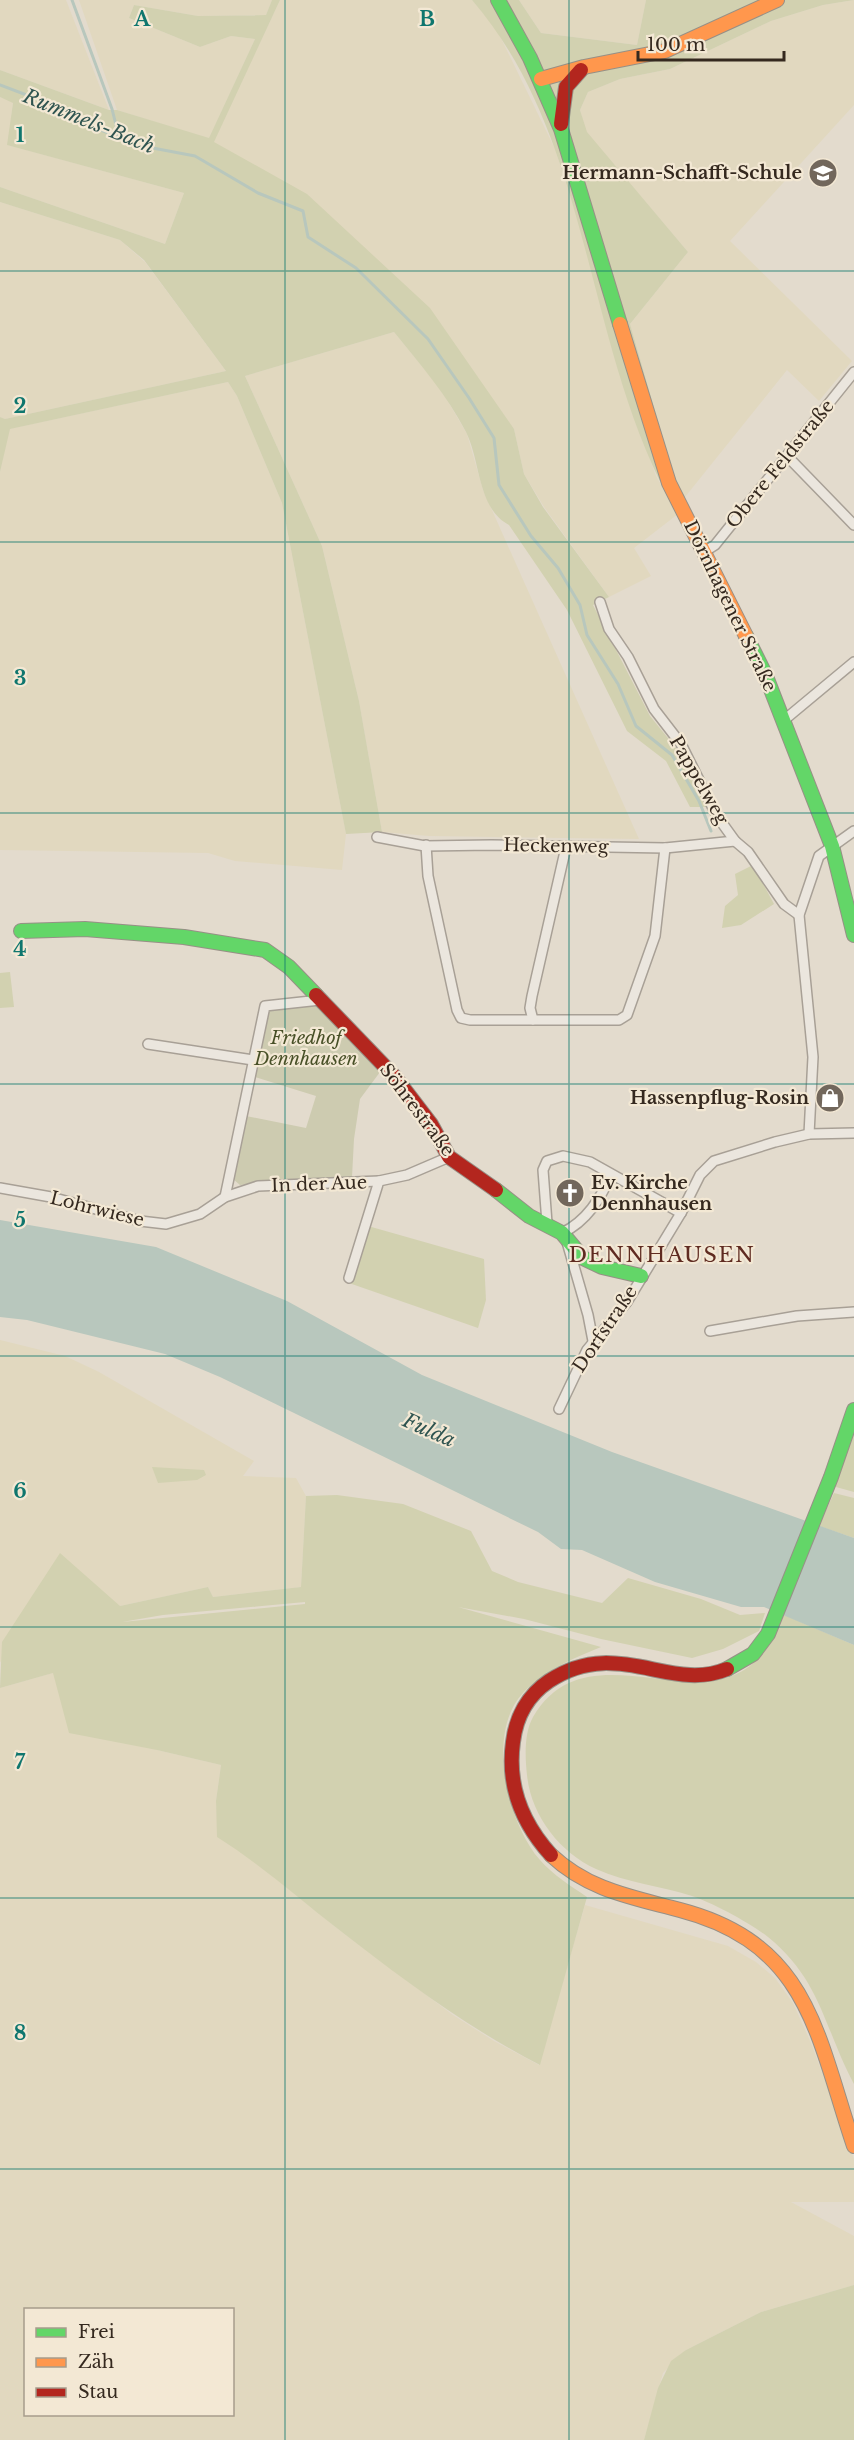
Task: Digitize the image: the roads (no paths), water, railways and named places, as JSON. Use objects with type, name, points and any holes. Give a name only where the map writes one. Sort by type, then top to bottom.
[{"type":"street","name":"Dörnhagener Straße","points":[[498,0],[541,80],[561,129],[669,483],[765,674],[832,846],[854,935]]},
{"type":"street","points":[[541,80],[584,67],[665,51],[777,0]]},
{"type":"street","points":[[561,129],[563,92],[572,76],[584,67]]},
{"type":"street","name":"Obere Feldstraße","points":[[704,552],[715,545],[854,372]]},
{"type":"street","points":[[787,456],[854,525]]},
{"type":"street","name":"Pappelweg","points":[[600,602],[609,629],[628,657],[654,709],[681,744],[717,816],[735,841],[748,852],[784,904],[799,915]]},
{"type":"street","points":[[783,721],[854,662]]},
{"type":"street","points":[[809,1134],[813,1057],[799,915],[819,856],[854,831]]},
{"type":"street","name":"Heckenweg","points":[[377,837],[426,845],[566,847],[665,848],[735,841]]},
{"type":"street","points":[[426,845],[428,876],[461,1018],[533,1020],[619,1020],[627,1015],[655,936],[665,848]]},
{"type":"street","points":[[533,1020],[530,1008],[532,996],[566,847]]},
{"type":"street","name":"Söhrestraße","points":[[21,931],[86,929],[184,937],[265,950],[289,967],[358,1037],[414,1100],[449,1156],[477,1174],[530,1216],[547,1223],[564,1237],[583,1258],[602,1267],[641,1276]]},
{"type":"street","points":[[225,1197],[265,1006],[320,1000]]},
{"type":"street","points":[[148,1044],[253,1060]]},
{"type":"street","name":"Dorfstraße","points":[[559,1409],[592,1341],[627,1302],[681,1213],[700,1175],[714,1161],[809,1134],[854,1134]]},
{"type":"street","points":[[547,1223],[543,1170],[547,1161],[563,1155],[590,1162],[681,1213]]},
{"type":"street","name":"In der Aue","points":[[258,1186],[380,1181],[407,1175],[449,1156]]},
{"type":"street","points":[[592,1341],[588,1315],[564,1237],[598,1203],[611,1175]]},
{"type":"street","name":"In der Aue","points":[[349,1278],[380,1181]]},
{"type":"street","name":"Lohrwiese","points":[[0,1188],[51,1197],[140,1221],[166,1224],[200,1214],[225,1197],[258,1186]]},
{"type":"street","points":[[710,1330],[797,1316],[854,1312]]},
{"type":"street","points":[[854,1410],[841,1453],[767,1635],[759,1648],[726,1672],[687,1674],[650,1666],[604,1661],[583,1663],[553,1675],[526,1700],[516,1723],[512,1746],[512,1777],[519,1805],[531,1831],[548,1854],[573,1874],[602,1889],[704,1918],[735,1931],[784,1971],[804,1999],[813,2019],[854,2146]]},
{"type":"water","name":"Fulda","points":[[0,1220],[156,1247],[287,1301],[422,1375],[612,1452],[854,1538],[854,1645],[764,1607],[741,1607],[655,1582],[582,1550],[561,1549],[538,1532],[220,1377],[165,1354],[27,1320],[0,1317]]},
{"type":"waterway","points":[[72,0],[112,109],[119,137]]},
{"type":"waterway","name":"Rummels-Bach","points":[[0,85],[45,102],[52,111],[142,146],[195,156],[258,193],[303,211],[308,237],[356,268],[428,339],[494,438],[499,485],[531,536],[558,568],[580,605],[587,635],[618,684],[636,726],[672,755],[699,801],[711,831]]},
{"type":"place","name":"Hermann-Schafft-Schule","points":[[823,173]]},
{"type":"place","name":"Hassenpflug-Rosin","points":[[830,1098]]},
{"type":"place","name":"Ev. Kirche Dennhausen","points":[[570,1193]]},
{"type":"district","name":"DENNHAUSEN","points":[[662,1255]]},
{"type":"park label","name":"Friedhof Dennhausen","points":[[306,1048]]}]
